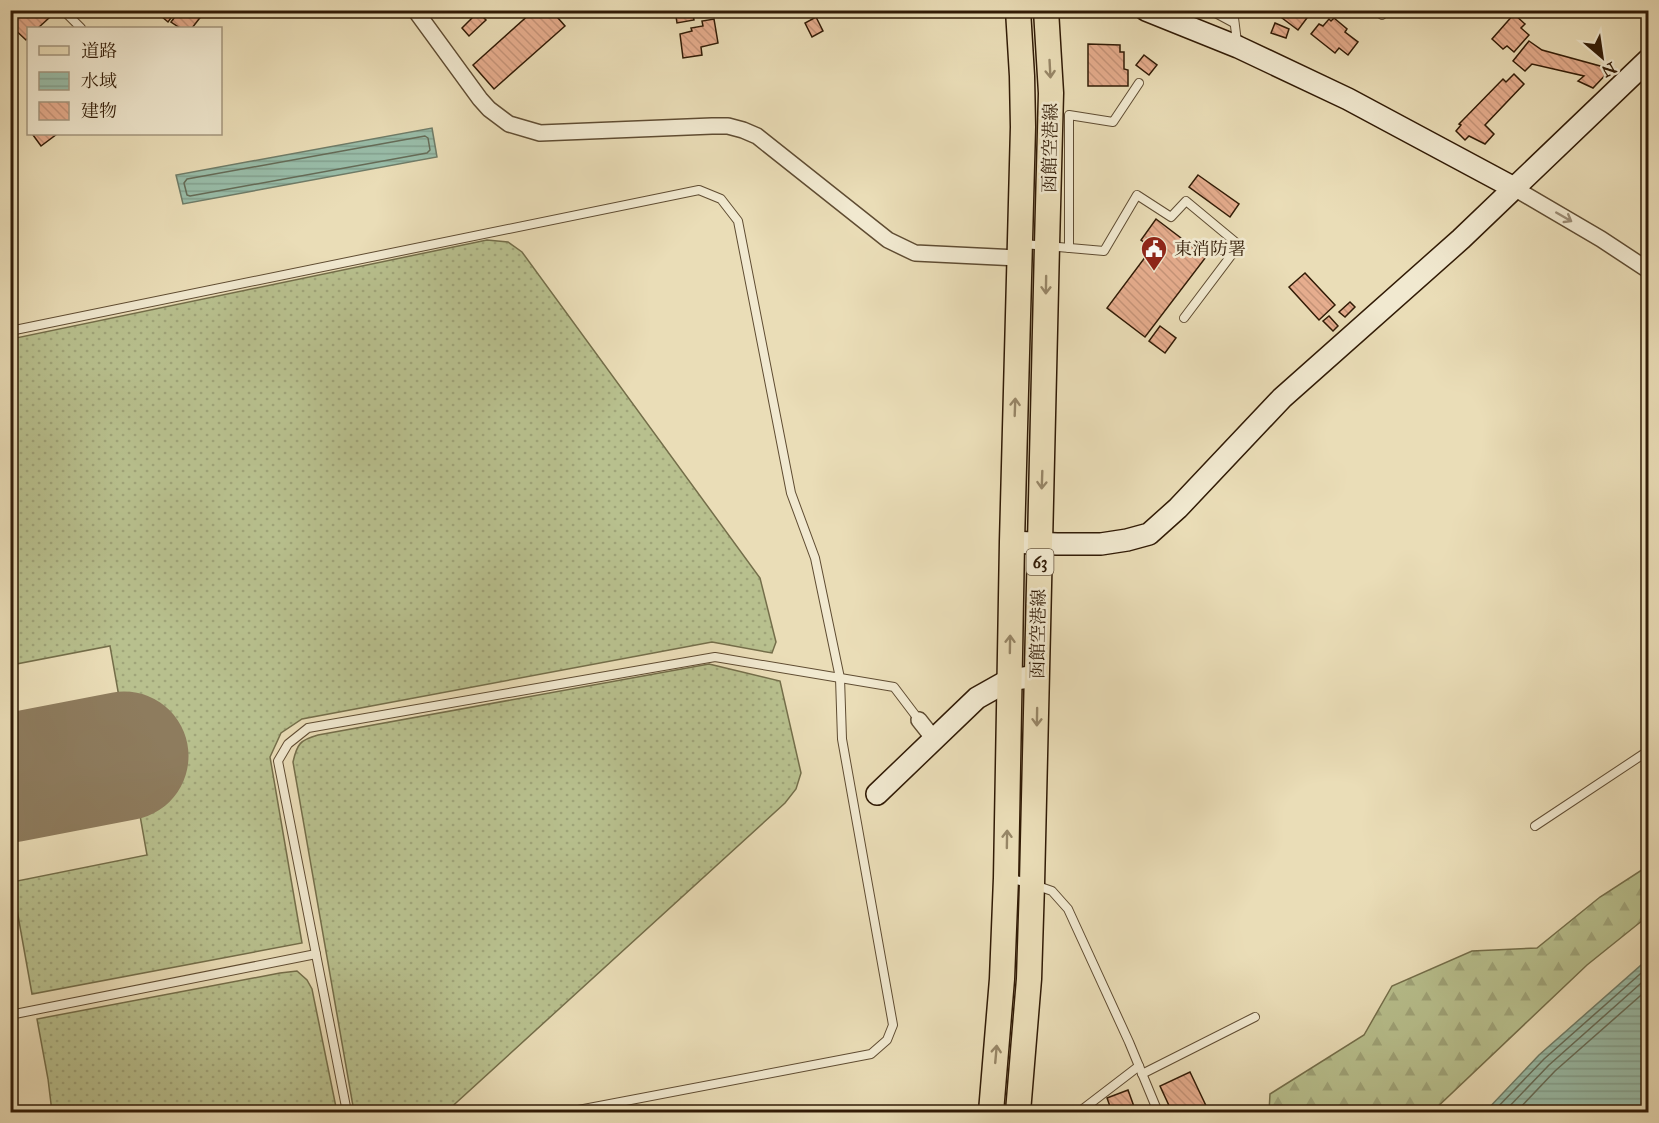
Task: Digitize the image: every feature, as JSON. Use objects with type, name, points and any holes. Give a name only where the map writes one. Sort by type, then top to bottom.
[{"type":"main road","name":"函館空港線","points":[[991,1113],[1002,979],[1006,878],[1023,107],[1018,10]]},
{"type":"main road","name":"函館空港線","points":[[1018,1113],[1029,980],[1040,543],[1058,246],[1046,10]]},
{"type":"street","points":[[415,10],[480,99],[509,124],[540,133],[728,126],[743,130],[768,144],[888,240],[915,253],[931,255],[1020,251]]},
{"type":"street","points":[[1146,10],[1238,47],[1348,99],[1514,188],[1601,238],[1648,270]]},
{"type":"street","points":[[1012,542],[1101,544],[1149,534],[1178,508],[1282,398],[1461,239],[1648,60]]},
{"type":"street","points":[[877,794],[977,698],[1009,680],[1037,676]]},
{"type":"street","points":[[919,720],[934,739]]},
{"type":"lane","points":[[63,10],[80,27]]},
{"type":"lane","points":[[1210,10],[1234,23]]},
{"type":"lane","points":[[1233,10],[1238,47]]},
{"type":"lane","points":[[1377,10],[1382,15],[1385,10]]},
{"type":"lane","points":[[1058,246],[1069,115],[1113,122],[1139,83]]},
{"type":"lane","points":[[10,331],[699,190],[721,199],[738,221],[791,493],[815,558],[840,678],[842,739],[893,1024],[887,1040],[871,1054],[568,1113]]},
{"type":"lane","points":[[1020,251],[1058,246],[1104,251],[1137,195],[1171,217],[1186,201],[1239,245],[1184,318]]},
{"type":"lane","points":[[347,1113],[278,761],[288,744],[308,728],[715,657],[894,687],[919,720]]},
{"type":"lane","points":[[1535,826],[1648,751]]},
{"type":"lane","points":[[1006,878],[1052,891],[1068,909],[1158,1113]]},
{"type":"lane","points":[[10,1015],[316,954]]},
{"type":"lane","points":[[1079,1113],[1140,1070],[1255,1017]]},
{"type":"green space","points":[[487,240],[508,242],[522,252],[760,578],[776,642],[772,653],[712,642],[302,719],[281,733],[270,757],[302,943],[32,994],[12,882],[147,855],[110,646],[11,665],[11,339]]},
{"type":"green space","points":[[709,664],[780,681],[801,773],[796,789],[785,803],[446,1112],[354,1112],[293,762],[300,744],[318,735]]},
{"type":"green space","points":[[1648,866],[1648,916],[1587,965],[1432,1112],[1269,1112],[1270,1094],[1364,1035],[1392,986],[1472,951],[1537,948],[1600,897]]},
{"type":"green space","points":[[297,971],[307,980],[312,989],[337,1112],[52,1112],[37,1019]]},
{"type":"water","points":[[432,128],[437,157],[183,204],[176,175]]},
{"type":"water","points":[[1648,959],[1648,1112],[1485,1112],[1539,1055]]},
{"type":"building","points":[[10,10],[42,10],[49,18],[39,27],[27,27],[26,40],[10,25]]},
{"type":"building","points":[[154,10],[177,10],[168,22]]},
{"type":"building","points":[[180,10],[206,10],[193,27],[178,27],[171,22]]},
{"type":"building","points":[[531,10],[551,10],[565,26],[494,89],[473,65],[532,12]]},
{"type":"building","points":[[675,10],[703,10],[704,13],[693,15],[694,20],[677,23]]},
{"type":"building","points":[[1279,10],[1313,10],[1298,30],[1282,18],[1285,15]]},
{"type":"building","points":[[478,12],[486,20],[469,36],[462,28]]},
{"type":"building","points":[[1514,14],[1525,24],[1521,28],[1529,35],[1514,52],[1507,46],[1503,49],[1492,39]]},
{"type":"building","points":[[816,17],[823,31],[812,37],[805,23]]},
{"type":"building","points":[[1334,18],[1347,29],[1345,32],[1358,42],[1348,55],[1339,48],[1335,53],[1311,34],[1319,24],[1323,26],[1329,19],[1331,21]]},
{"type":"building","points":[[714,19],[718,43],[701,47],[702,55],[683,58],[680,34],[692,31],[691,28],[703,26],[702,21]]},
{"type":"building","points":[[1275,23],[1289,29],[1286,38],[1271,33]]},
{"type":"building","points":[[1529,41],[1542,50],[1611,69],[1593,88],[1578,81],[1584,76],[1532,64],[1525,71],[1513,61]]},
{"type":"building","points":[[1088,44],[1120,45],[1120,52],[1124,52],[1124,69],[1128,70],[1128,86],[1088,86]]},
{"type":"building","points":[[1144,55],[1157,65],[1149,75],[1136,65]]},
{"type":"building","points":[[1514,74],[1524,84],[1485,125],[1494,134],[1485,144],[1469,136],[1465,140],[1456,131],[1461,125],[1459,124],[1503,79],[1506,82]]},
{"type":"building","points":[[33,135],[56,135],[41,146]]},
{"type":"building","points":[[1198,175],[1239,204],[1230,217],[1189,187]]},
{"type":"building","points":[[1156,219],[1206,257],[1145,337],[1107,308],[1152,248],[1141,240]]},
{"type":"building","points":[[1305,273],[1335,305],[1319,320],[1289,287]]},
{"type":"building","points":[[1350,302],[1355,307],[1345,317],[1339,312]]},
{"type":"building","points":[[1329,316],[1338,326],[1333,331],[1323,321]]},
{"type":"building","points":[[1160,326],[1176,338],[1165,353],[1149,341]]},
{"type":"building","points":[[1190,1072],[1209,1112],[1172,1112],[1160,1086]]},
{"type":"building","points":[[1128,1090],[1136,1112],[1112,1112],[1107,1098]]},
{"type":"runway","points":[[10,778],[124,756]]},
{"type":"place","name":"東消防署","points":[[1154,272]]}]
